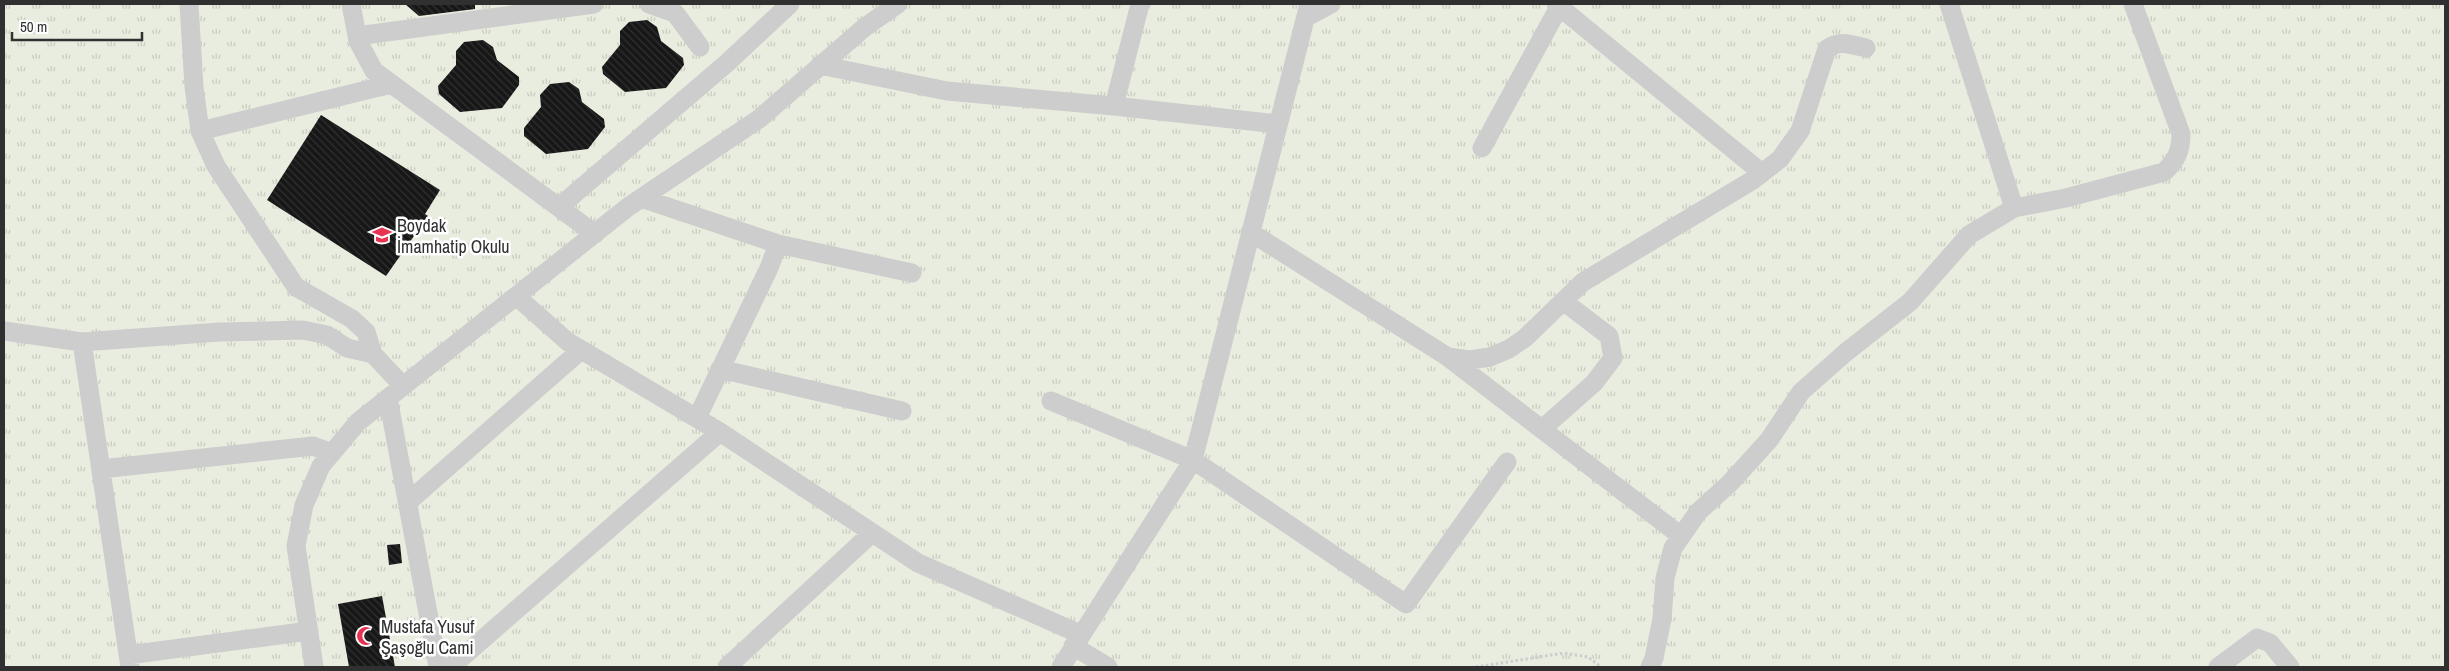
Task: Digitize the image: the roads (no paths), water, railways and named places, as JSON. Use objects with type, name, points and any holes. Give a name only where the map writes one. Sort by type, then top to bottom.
[{"type":"street","points":[[189,4],[193,77],[200,131],[216,166],[296,287],[352,319],[366,332],[373,354],[396,392],[408,502],[438,667]]},
{"type":"street","points":[[351,4],[357,36],[374,71],[595,234]]},
{"type":"street","points":[[357,36],[594,4]]},
{"type":"street","points":[[649,4],[675,13],[700,46]]},
{"type":"street","points":[[559,207],[728,63],[790,4]]},
{"type":"street","points":[[314,667],[296,546],[304,505],[321,466],[358,422],[641,198],[759,119],[865,27],[898,4]]},
{"type":"street","points":[[1114,106],[1140,4]]},
{"type":"street","points":[[1060,667],[1193,460],[1308,10],[1331,4]]},
{"type":"street","points":[[1949,4],[2014,208]]},
{"type":"street","points":[[1650,667],[1654,658],[1662,619],[1665,578],[1673,548],[1698,512],[1730,483],[1769,440],[1801,392],[1844,353],[1910,302],[1969,235],[2014,208],[2066,198],[2164,172],[2178,156],[2182,134],[2134,4]]},
{"type":"street","points":[[1482,148],[1557,6],[1762,173]]},
{"type":"street","points":[[1448,358],[1477,359],[1490,357],[1509,349],[1525,338],[1583,282],[1654,241],[1762,173],[1780,159],[1800,131],[1827,48],[1843,43],[1866,48]]},
{"type":"street","points":[[820,65],[947,91],[1114,106],[1278,124]]},
{"type":"street","points":[[200,131],[391,84]]},
{"type":"street","points":[[641,198],[778,244],[912,273]]},
{"type":"street","points":[[1250,232],[1448,358],[1681,536]]},
{"type":"street","points":[[697,418],[769,268],[778,244]]},
{"type":"street","points":[[516,296],[568,342],[720,432],[918,563],[1077,640],[1108,667]]},
{"type":"street","points":[[1542,429],[1594,383],[1613,358],[1609,336],[1563,301]]},
{"type":"street","points":[[4,331],[82,342],[220,332],[303,330],[327,335],[347,348],[373,354]]},
{"type":"street","points":[[82,342],[129,661],[309,631]]},
{"type":"street","points":[[408,502],[581,350]]},
{"type":"street","points":[[720,369],[902,411]]},
{"type":"street","points":[[1051,402],[1193,460],[1406,604],[1507,462]]},
{"type":"street","points":[[451,667],[720,432]]},
{"type":"street","points":[[101,469],[313,446],[332,453]]},
{"type":"street","points":[[727,667],[872,533]]},
{"type":"street","points":[[2218,667],[2257,638],[2270,642],[2290,667]]},
{"type":"place","name":"Boydak İmamhatip Okulu","points":[[382,235]]},
{"type":"place","name":"Mustafa Yusuf Şaşoğlu Cami","points":[[366,636]]}]
